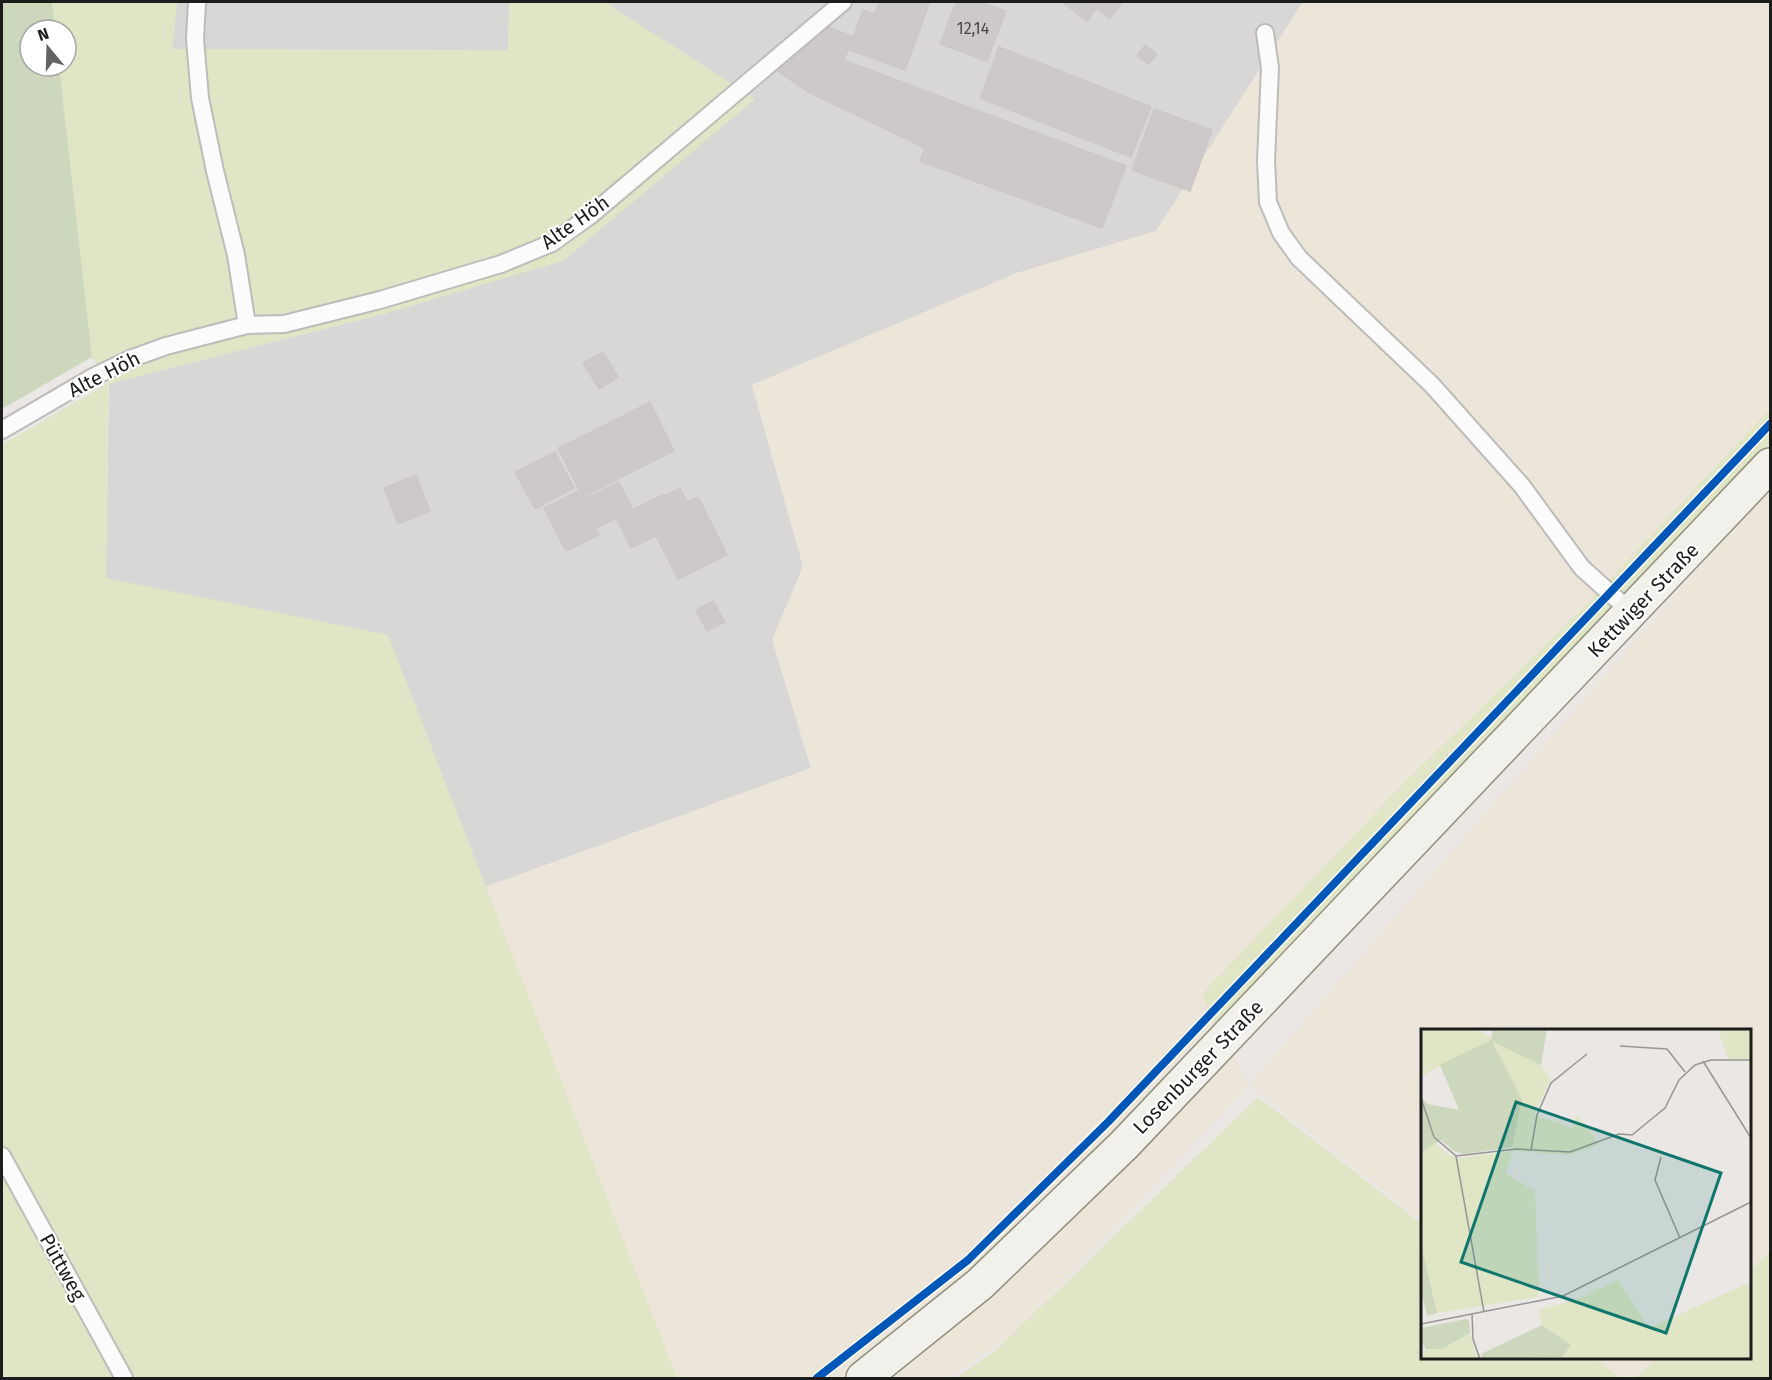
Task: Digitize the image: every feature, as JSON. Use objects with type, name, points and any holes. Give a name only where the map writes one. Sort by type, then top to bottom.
[{"type":"main road","name":"Kettwiger Straße","points":[[1515,735],[1770,465]]},
{"type":"main road","name":"Losenburger Straße","points":[[863,1378],[980,1284],[1124,1144],[1515,735]]},
{"type":"lane","points":[[197,2],[195,39],[200,98],[236,255],[247,325]]},
{"type":"lane","name":"Alte Höh","points":[[2,430],[93,377],[130,359],[166,346],[247,325],[284,324],[380,300],[501,264],[552,243],[591,215],[843,2]]},
{"type":"lane","points":[[1265,33],[1269,68],[1266,161],[1268,202],[1281,233],[1299,258],[1432,385],[1522,486],[1582,568],[1631,612]]},
{"type":"lane","name":"Püttweg","points":[[2,1156],[124,1378]]},
{"type":"shaded area","points":[[177,2],[509,2],[509,50],[172,49]]},
{"type":"shaded area","points":[[605,2],[1303,2],[1156,231],[1017,273],[752,385],[803,566],[773,640],[811,768],[480,889],[106,578],[109,383],[387,313],[754,99]]},
{"type":"shaded area","points":[[1303,2],[1770,2],[1770,409],[1583,608],[1398,789],[1202,994],[1219,1034],[1250,1084],[1770,486],[1770,1251],[1751,1270],[1751,1029],[1421,1029],[1421,1220],[1249,1085],[1018,1330],[950,1378],[676,1378],[480,889],[811,768],[772,640],[803,566],[752,385],[1017,273],[1156,231]]},
{"type":"shaded area","points":[[1596,1359],[1657,1359],[1635,1378],[1622,1378]]},
{"type":"green space","points":[[2,2],[52,2],[54,18],[18,18],[18,78],[60,78],[92,357],[2,409]]},
{"type":"green space","points":[[52,2],[177,2],[172,49],[508,50],[509,2],[605,2],[755,99],[563,261],[387,313],[108,384],[106,578],[388,635],[677,1378],[2,1378],[2,445],[108,383],[92,357],[60,78],[78,78],[78,18],[54,18]]},
{"type":"green space","points":[[1770,409],[1770,458],[1219,1033],[1202,994],[1398,789],[1583,608]]},
{"type":"green space","points":[[1258,1097],[1421,1223],[1421,1359],[1595,1359],[1621,1378],[956,1378],[995,1351]]},
{"type":"green space","points":[[1770,1251],[1770,1378],[1635,1378],[1657,1359],[1751,1359],[1751,1270]]},
{"type":"building","points":[[879,2],[929,4],[905,70],[849,50],[863,10],[875,14]]},
{"type":"building","points":[[956,2],[980,2],[1006,11],[987,61],[940,44]]},
{"type":"building","points":[[1062,2],[1101,2],[1087,21]]},
{"type":"building","points":[[1101,2],[1122,3],[1110,19],[1096,8]]},
{"type":"building","points":[[826,26],[853,37],[844,60],[831,55],[808,92],[776,70]]},
{"type":"building","points":[[1145,45],[1157,54],[1149,64],[1137,56]]},
{"type":"building","points":[[999,47],[1058,70],[1038,121],[980,98]]},
{"type":"building","points":[[831,55],[944,98],[925,148],[808,92]]},
{"type":"building","points":[[1058,70],[1151,107],[1131,157],[1038,121]]},
{"type":"building","points":[[944,98],[1126,166],[1102,228],[920,161]]},
{"type":"building","points":[[1154,109],[1212,130],[1190,191],[1132,170]]},
{"type":"building","points":[[603,352],[618,377],[599,389],[583,363]]},
{"type":"building","points":[[650,402],[674,451],[612,482],[587,434]]},
{"type":"building","points":[[587,434],[612,482],[583,497],[558,448]]},
{"type":"building","points":[[555,452],[574,488],[535,509],[515,472]]},
{"type":"building","points":[[416,475],[430,511],[398,524],[384,488]]},
{"type":"building","points":[[619,482],[633,510],[596,528],[582,500]]},
{"type":"building","points":[[680,488],[687,502],[698,497],[727,555],[678,579],[656,536],[631,548],[616,518]]},
{"type":"building","points":[[578,491],[599,535],[566,551],[544,508]]},
{"type":"building","points":[[713,601],[725,622],[707,631],[696,610]]},
{"type":"cycle path","points":[[817,1378],[968,1260],[1108,1122],[1770,424]]}]
